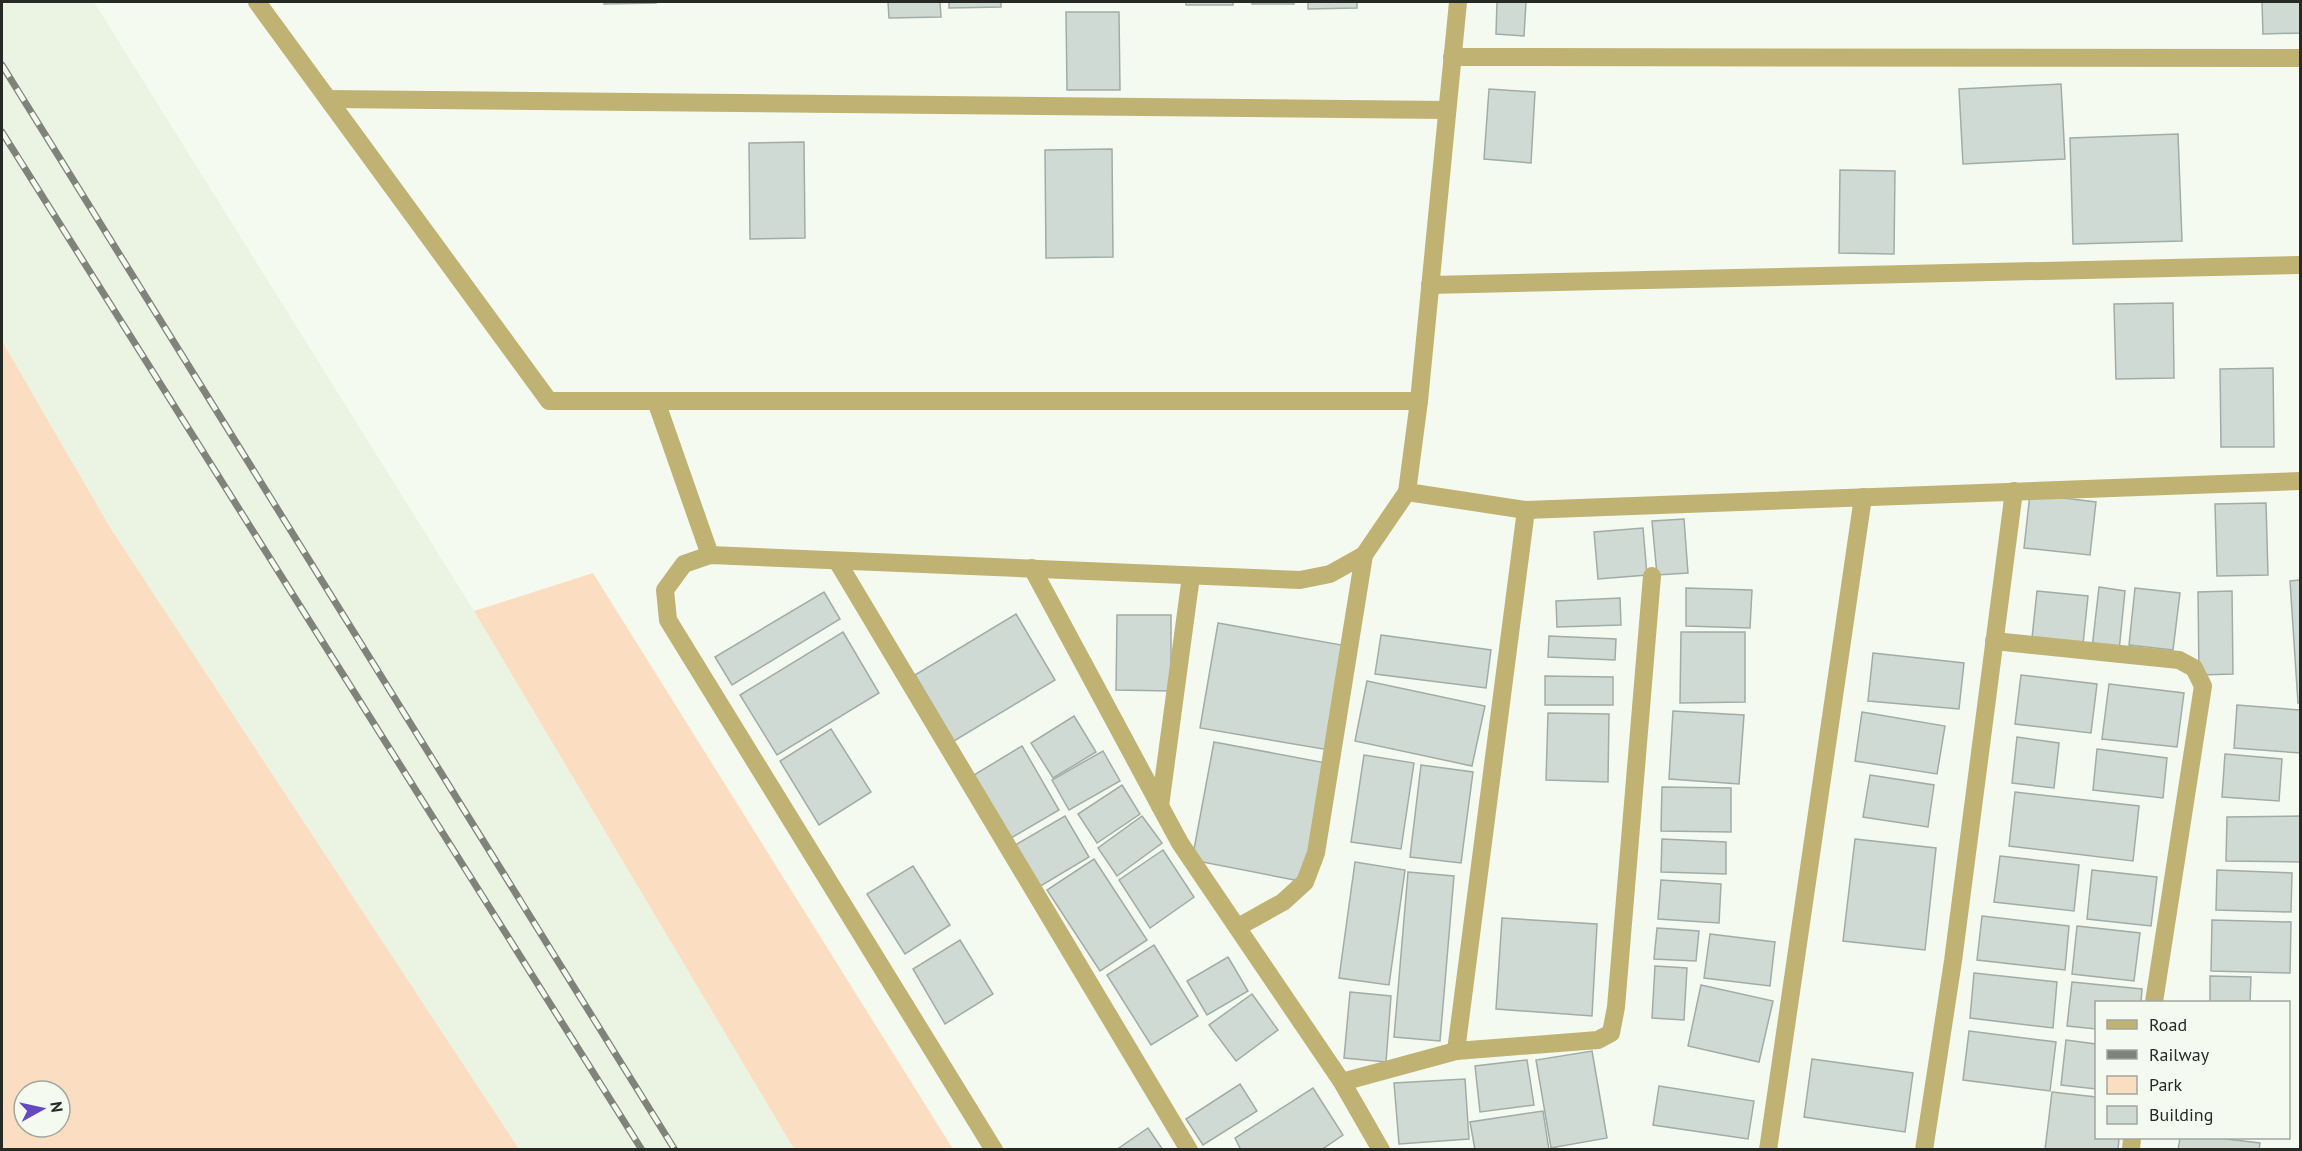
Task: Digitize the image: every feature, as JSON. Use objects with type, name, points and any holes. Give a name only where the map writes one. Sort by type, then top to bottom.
[{"type":"street","points":[[257,2],[549,401],[1419,401]]},
{"type":"street","points":[[1238,927],[1284,902],[1305,882],[1316,854],[1364,555],[1407,492],[1419,401],[1458,2]]},
{"type":"street","points":[[1452,57],[2301,58]]},
{"type":"street","points":[[328,99],[1447,110]]},
{"type":"street","points":[[1430,285],[2301,265]]},
{"type":"street","points":[[656,401],[710,555]]},
{"type":"street","points":[[1407,492],[1526,510],[2301,481]]},
{"type":"street","points":[[1924,1149],[1953,961],[2014,491]]},
{"type":"street","points":[[1768,1149],[1863,497]]},
{"type":"street","points":[[1456,1051],[1526,510]]},
{"type":"street","points":[[994,1149],[668,620],[665,590],[684,564],[710,555],[1300,580],[1330,574],[1364,555]]},
{"type":"street","points":[[837,561],[1189,1149]]},
{"type":"street","points":[[1032,568],[1193,865],[1238,927],[1342,1082],[1382,1149]]},
{"type":"street","points":[[1160,806],[1191,576]]},
{"type":"street","points":[[1342,1082],[1456,1051],[1598,1040],[1611,1033],[1616,1006],[1652,576]]},
{"type":"street","points":[[1994,641],[2179,660],[2194,668],[2203,686],[2154,1001]]},
{"type":"shaded area","points":[[2,2],[94,2],[474,611],[794,1149],[519,1149],[111,529],[2,341]]},
{"type":"green space","points":[[2,341],[111,529],[519,1149],[2,1149]]},
{"type":"green space","points":[[593,573],[953,1149],[794,1149],[474,611]]},
{"type":"building","points":[[604,2],[656,2],[656,3],[604,4]]},
{"type":"building","points":[[888,2],[940,2],[941,17],[889,18]]},
{"type":"building","points":[[949,2],[1001,2],[1001,7],[949,8]]},
{"type":"building","points":[[1186,2],[1233,2],[1233,5],[1186,5]]},
{"type":"building","points":[[1252,2],[1294,2],[1294,4],[1252,4]]},
{"type":"building","points":[[1308,2],[1357,2],[1357,8],[1308,9]]},
{"type":"building","points":[[1497,2],[1526,2],[1524,36],[1496,34]]},
{"type":"building","points":[[2262,2],[2300,2],[2300,33],[2263,34]]},
{"type":"building","points":[[1066,12],[1119,12],[1120,90],[1067,90]]},
{"type":"building","points":[[2061,84],[2065,159],[1963,164],[1959,89]]},
{"type":"building","points":[[1489,89],[1535,92],[1531,163],[1484,159]]},
{"type":"building","points":[[2178,134],[2182,241],[2073,244],[2070,138]]},
{"type":"building","points":[[804,142],[805,238],[750,239],[749,143]]},
{"type":"building","points":[[1112,149],[1113,257],[1046,258],[1045,150]]},
{"type":"building","points":[[1840,170],[1895,171],[1894,254],[1839,253]]},
{"type":"building","points":[[2173,303],[2174,378],[2116,379],[2114,304]]},
{"type":"building","points":[[2273,368],[2274,447],[2221,447],[2220,369]]},
{"type":"building","points":[[2030,494],[2096,502],[2090,555],[2024,548]]},
{"type":"building","points":[[2266,503],[2268,575],[2217,576],[2215,504]]},
{"type":"building","points":[[1684,519],[1688,573],[1657,575],[1652,521]]},
{"type":"building","points":[[1643,528],[1647,575],[1598,579],[1594,532]]},
{"type":"building","points":[[2300,580],[2300,702],[2298,703],[2290,581]]},
{"type":"building","points":[[2099,587],[2125,591],[2119,651],[2092,648]]},
{"type":"building","points":[[1686,588],[1752,590],[1750,628],[1686,626]]},
{"type":"building","points":[[2135,588],[2180,593],[2173,650],[2129,645]]},
{"type":"building","points":[[2037,591],[2088,596],[2083,644],[2032,638]]},
{"type":"building","points":[[2232,591],[2233,674],[2199,675],[2198,592]]},
{"type":"building","points":[[824,592],[840,619],[732,685],[715,657]]},
{"type":"building","points":[[1620,598],[1621,625],[1557,627],[1556,601]]},
{"type":"building","points":[[1016,614],[1055,680],[954,741],[915,675]]},
{"type":"building","points":[[1117,615],[1171,615],[1171,691],[1116,690]]},
{"type":"building","points":[[1218,623],[1347,646],[1329,750],[1200,728]]},
{"type":"building","points":[[843,632],[879,693],[777,755],[740,695]]},
{"type":"building","points":[[1681,632],[1745,632],[1745,702],[1680,703]]},
{"type":"building","points":[[1381,635],[1491,650],[1486,688],[1375,674]]},
{"type":"building","points":[[1549,636],[1616,639],[1615,660],[1548,657]]},
{"type":"building","points":[[1873,653],[1964,663],[1959,709],[1868,701]]},
{"type":"building","points":[[2021,675],[2097,684],[2091,733],[2015,724]]},
{"type":"building","points":[[1545,676],[1613,677],[1613,705],[1545,705]]},
{"type":"building","points":[[1367,681],[1485,706],[1472,766],[1355,741]]},
{"type":"building","points":[[2109,684],[2184,693],[2177,747],[2102,739]]},
{"type":"building","points":[[2237,705],[2300,710],[2300,753],[2234,748]]},
{"type":"building","points":[[1673,711],[1744,715],[1739,784],[1669,779]]},
{"type":"building","points":[[1862,712],[1945,726],[1937,774],[1855,761]]},
{"type":"building","points":[[1548,713],[1609,714],[1608,782],[1546,780]]},
{"type":"building","points":[[1074,716],[1096,752],[1053,778],[1031,743]]},
{"type":"building","points":[[831,729],[871,792],[819,825],[780,761]]},
{"type":"building","points":[[2017,737],[2059,743],[2054,788],[2012,783]]},
{"type":"building","points":[[1214,742],[1326,763],[1305,882],[1192,860]]},
{"type":"building","points":[[1022,746],[1059,810],[1011,838],[974,775]]},
{"type":"building","points":[[2097,749],[2167,758],[2163,798],[2093,790]]},
{"type":"building","points":[[1103,751],[1120,781],[1069,810],[1052,780]]},
{"type":"building","points":[[2225,754],[2282,759],[2279,801],[2222,797]]},
{"type":"building","points":[[1364,755],[1414,763],[1401,849],[1351,842]]},
{"type":"building","points":[[1421,765],[1473,772],[1461,863],[1410,857]]},
{"type":"building","points":[[1870,775],[1934,785],[1928,827],[1863,817]]},
{"type":"building","points":[[1122,785],[1140,814],[1097,843],[1078,814]]},
{"type":"building","points":[[1662,787],[1731,788],[1731,832],[1661,831]]},
{"type":"building","points":[[2015,792],[2139,806],[2133,861],[2009,846]]},
{"type":"building","points":[[1065,816],[1089,857],[1034,890],[1010,848]]},
{"type":"building","points":[[1142,816],[1162,843],[1117,876],[1098,848]]},
{"type":"building","points":[[2300,816],[2300,862],[2226,861],[2227,817]]},
{"type":"building","points":[[1662,839],[1726,842],[1726,874],[1661,872]]},
{"type":"building","points":[[1855,839],[1936,848],[1925,950],[1843,941]]},
{"type":"building","points":[[1163,850],[1194,897],[1150,928],[1119,880]]},
{"type":"building","points":[[2000,856],[2079,865],[2074,911],[1994,902]]},
{"type":"building","points":[[1094,859],[1147,940],[1100,971],[1047,890]]},
{"type":"building","points":[[1355,862],[1405,870],[1389,985],[1339,978]]},
{"type":"building","points":[[913,866],[950,925],[905,954],[867,894]]},
{"type":"building","points":[[2092,870],[2157,877],[2151,926],[2087,919]]},
{"type":"building","points":[[2217,870],[2292,873],[2291,912],[2216,910]]},
{"type":"building","points":[[1408,872],[1454,876],[1440,1041],[1394,1037]]},
{"type":"building","points":[[1661,880],[1721,884],[1719,923],[1658,919]]},
{"type":"building","points":[[1982,916],[2069,926],[2065,970],[1977,960]]},
{"type":"building","points":[[1502,918],[1597,924],[1592,1016],[1496,1009]]},
{"type":"building","points":[[2212,920],[2291,922],[2290,973],[2211,971]]},
{"type":"building","points":[[2077,926],[2140,933],[2134,981],[2072,974]]},
{"type":"building","points":[[1657,928],[1699,931],[1696,961],[1654,959]]},
{"type":"building","points":[[1710,934],[1775,942],[1770,986],[1704,978]]},
{"type":"building","points":[[960,940],[993,994],[945,1024],[913,969]]},
{"type":"building","points":[[1154,945],[1198,1016],[1151,1045],[1107,975]]},
{"type":"building","points":[[1228,957],[1248,991],[1207,1015],[1187,981]]},
{"type":"building","points":[[1655,966],[1687,968],[1684,1020],[1652,1018]]},
{"type":"building","points":[[1974,973],[2057,982],[2053,1028],[1970,1018]]},
{"type":"building","points":[[2210,976],[2251,977],[2250,1001],[2210,1001]]},
{"type":"building","points":[[2072,982],[2142,989],[2141,1001],[2095,1001],[2095,1029],[2067,1026]]},
{"type":"building","points":[[1701,985],[1773,1001],[1759,1062],[1688,1046]]},
{"type":"building","points":[[1350,992],[1391,996],[1386,1062],[1344,1058]]},
{"type":"building","points":[[1252,994],[1278,1030],[1236,1061],[1209,1025]]},
{"type":"building","points":[[1969,1031],[2056,1042],[2050,1091],[1963,1080]]},
{"type":"building","points":[[2066,1040],[2095,1044],[2095,1089],[2061,1085]]},
{"type":"building","points":[[1592,1051],[1607,1138],[1551,1148],[1536,1060]]},
{"type":"building","points":[[1812,1059],[1913,1073],[1905,1132],[1804,1117]]},
{"type":"building","points":[[1527,1060],[1534,1105],[1480,1112],[1475,1066]]},
{"type":"building","points":[[1465,1079],[1469,1139],[1399,1144],[1394,1083]]},
{"type":"building","points":[[1240,1084],[1257,1111],[1203,1145],[1186,1119]]},
{"type":"building","points":[[1659,1086],[1754,1101],[1748,1139],[1653,1125]]},
{"type":"building","points":[[1313,1088],[1343,1135],[1321,1150],[1241,1150],[1235,1138]]},
{"type":"building","points":[[2052,1092],[2095,1097],[2095,1139],[2119,1139],[2118,1150],[2045,1150]]},
{"type":"building","points":[[1543,1111],[1549,1150],[1475,1150],[1470,1122]]},
{"type":"building","points":[[1148,1128],[1163,1150],[1116,1150]]},
{"type":"building","points":[[2180,1139],[2226,1139],[2260,1143],[2259,1150],[2178,1150]]},
{"type":"railway","points":[[2,65],[675,1150]]},
{"type":"railway","points":[[2,132],[642,1150]]}]
